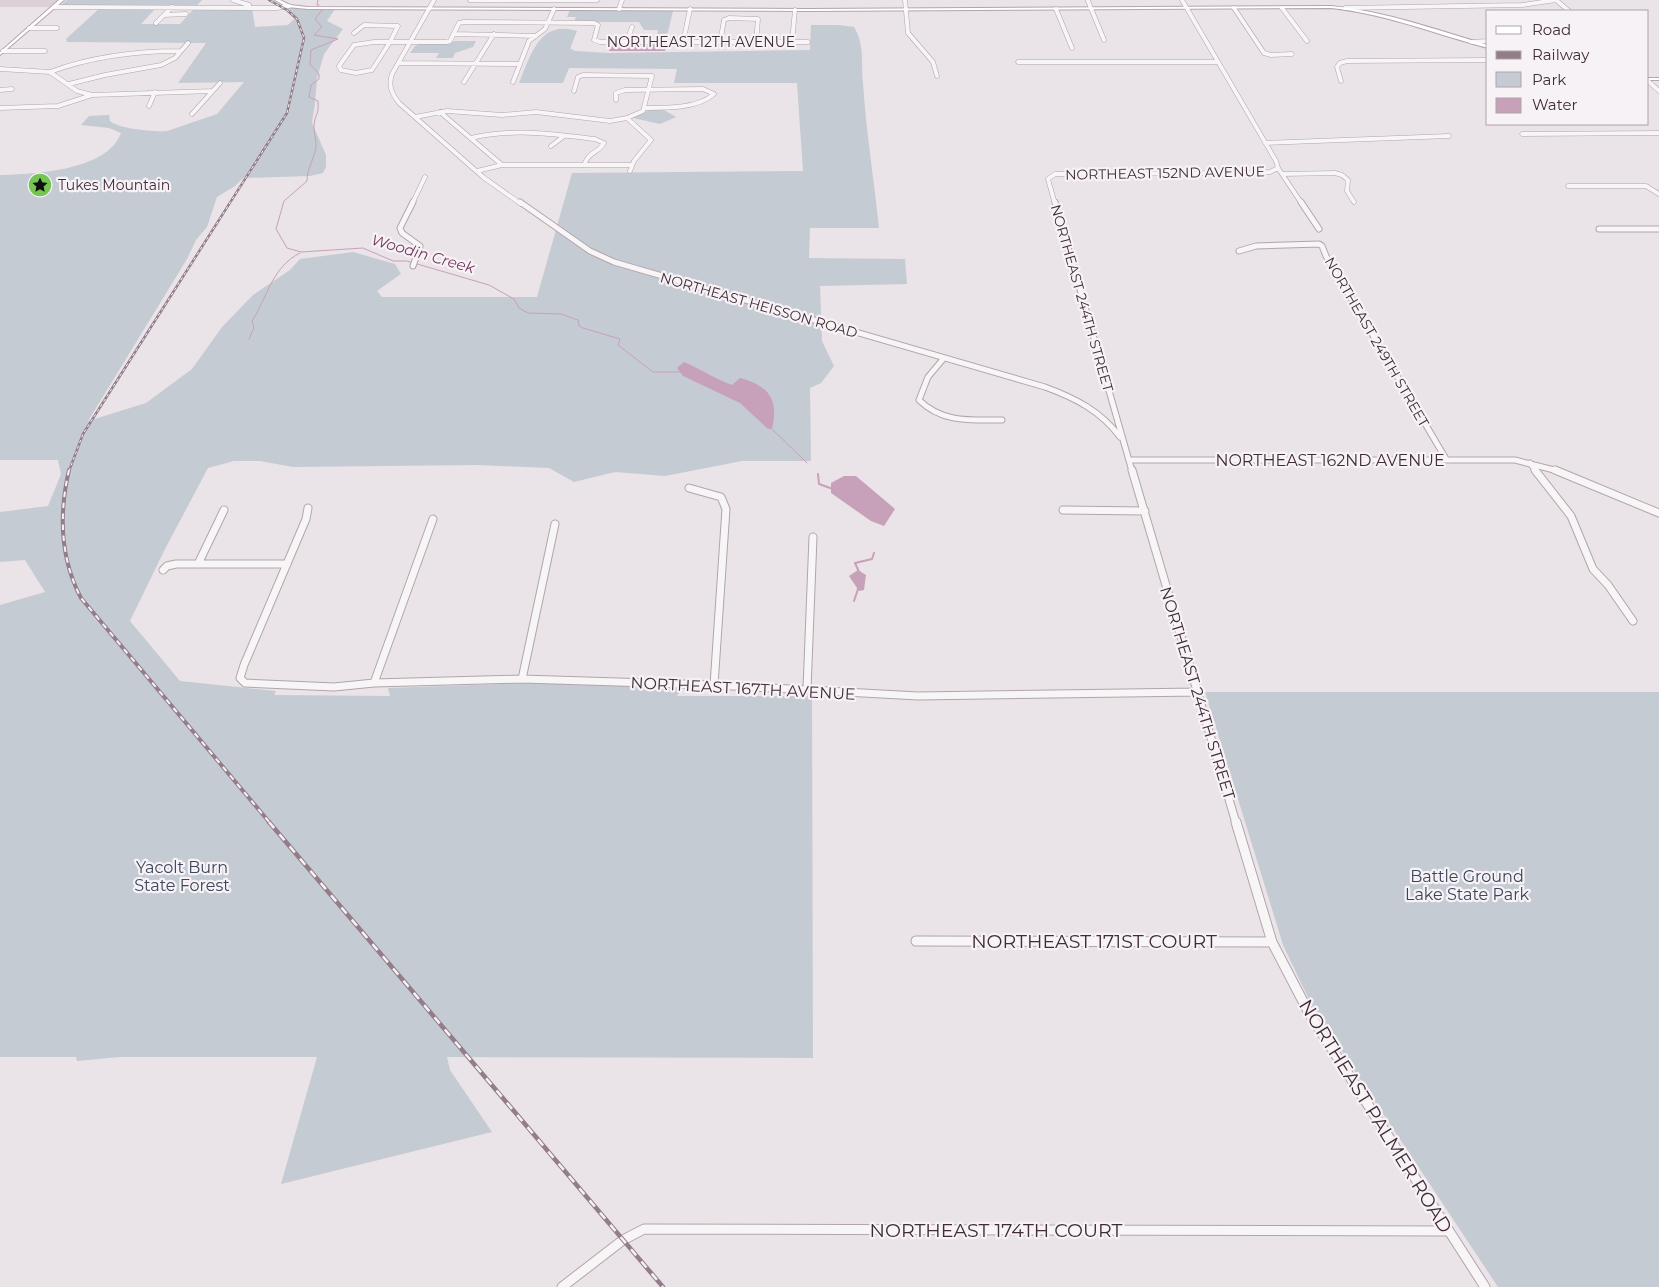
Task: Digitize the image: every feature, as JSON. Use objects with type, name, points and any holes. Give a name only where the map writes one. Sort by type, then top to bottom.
[{"type":"main road","points":[[2,53],[62,0]]},
{"type":"main road","points":[[278,0],[289,6],[304,8],[795,10],[1345,8],[1396,17],[1486,46]]},
{"type":"street","points":[[208,7],[214,0]]},
{"type":"street","points":[[233,0],[253,7]]},
{"type":"street","name":"NORTHEAST HEISSON ROAD","points":[[434,0],[390,80],[392,91],[399,103],[477,171],[590,251],[614,262],[1063,393],[1102,416],[1125,444]]},
{"type":"street","points":[[470,0],[597,0]]},
{"type":"street","points":[[619,9],[622,0]]},
{"type":"street","points":[[904,0],[908,32],[933,62],[937,76]]},
{"type":"street","points":[[1182,0],[1276,161],[1278,168],[1284,174],[1319,229]]},
{"type":"street","points":[[1345,8],[1507,2],[1522,5],[1556,0],[1568,10]]},
{"type":"street","points":[[1088,1],[1086,3],[1091,8],[1104,40]]},
{"type":"street","points":[[54,7],[289,6]]},
{"type":"street","points":[[156,23],[172,7]]},
{"type":"street","points":[[1234,8],[1264,53],[1271,55],[1292,54]]},
{"type":"street","points":[[1282,8],[1307,41]]},
{"type":"street","points":[[513,82],[529,41],[544,31],[554,9]]},
{"type":"street","points":[[683,43],[690,9]]},
{"type":"street","points":[[1056,9],[1072,48]]},
{"type":"street","points":[[792,42],[795,10]]},
{"type":"street","points":[[164,14],[186,14]]},
{"type":"street","points":[[720,44],[726,18],[756,18],[758,20],[756,43]]},
{"type":"street","points":[[354,33],[364,25],[398,25],[389,43],[373,69],[349,72],[339,68],[352,46],[364,43],[389,43],[410,43],[447,42],[450,41],[461,22],[548,22]]},
{"type":"street","name":"NORTHEAST 12TH AVENUE","points":[[548,22],[596,24],[595,41],[720,44],[808,42]]},
{"type":"street","points":[[627,41],[632,27]]},
{"type":"street","points":[[30,28],[57,28]]},
{"type":"street","points":[[454,34],[536,36]]},
{"type":"street","points":[[464,82],[494,34]]},
{"type":"street","points":[[1472,42],[1486,41]]},
{"type":"street","points":[[69,84],[105,75],[156,69],[173,60],[188,43]]},
{"type":"street","points":[[2,53],[45,51]]},
{"type":"street","points":[[0,69],[50,72],[94,58],[136,52],[181,51]]},
{"type":"street","points":[[88,52],[94,58]]},
{"type":"street","points":[[1341,81],[1337,68],[1340,63],[1347,61],[1486,60]]},
{"type":"street","points":[[1018,62],[1218,62]]},
{"type":"street","points":[[398,63],[520,64]]},
{"type":"street","points":[[50,72],[60,77],[77,91],[92,95],[213,91]]},
{"type":"street","points":[[415,117],[451,111],[502,115],[539,112],[605,121],[627,118],[641,113],[652,77],[650,75],[585,75],[578,77],[574,91]]},
{"type":"street","points":[[1649,81],[1659,91]]},
{"type":"street","points":[[192,114],[220,82]]},
{"type":"street","points":[[0,90],[12,89]]},
{"type":"street","points":[[616,100],[615,94],[620,91],[703,90],[712,91],[714,95],[710,98],[676,107],[644,108]]},
{"type":"street","points":[[149,106],[155,92]]},
{"type":"street","points":[[0,108],[52,107],[74,102],[92,95]]},
{"type":"street","points":[[440,112],[502,164]]},
{"type":"street","points":[[627,118],[651,140],[631,165],[630,171]]},
{"type":"street","points":[[471,138],[492,133],[516,131],[599,140],[604,143],[600,148],[588,155],[584,165]]},
{"type":"street","points":[[1522,134],[1659,133]]},
{"type":"street","points":[[550,146],[557,143],[564,136]]},
{"type":"street","points":[[1265,143],[1449,136]]},
{"type":"street","points":[[477,171],[502,164],[631,165]]},
{"type":"street","name":"NORTHEAST 152ND AVENUE","points":[[1051,176],[1068,173],[1265,172],[1278,168]]},
{"type":"street","name":"NORTHEAST 152ND AVENUE","points":[[1284,174],[1336,173],[1342,175],[1348,180],[1347,191],[1354,202]]},
{"type":"street","name":"NORTHEAST 244TH STREET","points":[[1051,176],[1048,179],[1048,183],[1272,942]]},
{"type":"street","points":[[413,266],[420,246],[402,234],[400,228],[425,177]]},
{"type":"street","points":[[1568,186],[1646,186],[1659,194]]},
{"type":"street","points":[[1599,229],[1659,229]]},
{"type":"street","name":"NORTHEAST 249TH STREET","points":[[1239,252],[1246,247],[1260,244],[1285,246],[1319,244],[1322,246],[1330,263],[1446,459]]},
{"type":"street","points":[[944,358],[932,369],[920,393],[920,400],[924,406],[933,413],[960,420],[1002,420]]},
{"type":"street","name":"NORTHEAST 244TH STREET","points":[[1102,416],[1111,412],[1114,406]]},
{"type":"street","name":"NORTHEAST 162ND AVENUE","points":[[1130,460],[1515,460],[1553,469],[1659,513]]},
{"type":"street","points":[[1530,463],[1571,516],[1593,569],[1633,620]]},
{"type":"street","points":[[690,488],[721,497],[726,509],[714,685]]},
{"type":"street","points":[[163,570],[167,566],[176,564],[287,564],[306,519],[308,508]]},
{"type":"street","points":[[198,564],[224,510]]},
{"type":"street","points":[[1063,510],[1145,511]]},
{"type":"street","points":[[374,683],[433,519]]},
{"type":"street","points":[[522,679],[555,524]]},
{"type":"street","points":[[807,690],[812,537]]},
{"type":"street","name":"NORTHEAST 167TH AVENUE","points":[[287,564],[240,678],[245,683],[288,686],[334,686],[374,683],[522,679],[714,685],[918,696],[1198,692]]},
{"type":"street","name":"NORTHEAST 171ST COURT","points":[[916,941],[1272,942]]},
{"type":"street","name":"NORTHEAST PALMER ROAD","points":[[1272,942],[1309,1013],[1485,1287]]},
{"type":"street","name":"NORTHEAST 174TH COURT","points":[[562,1287],[623,1240],[644,1229],[1449,1231]]},
{"type":"shaded area","points":[[0,0],[59,0],[50,7],[0,7]]},
{"type":"green space","points":[[67,0],[202,0],[196,6],[61,5]]},
{"type":"green space","name":"Yacolt Burn State Forest","points":[[101,7],[156,8],[141,24],[180,24],[195,8],[252,8],[255,27],[288,25],[296,17],[286,7],[335,9],[327,21],[343,29],[324,54],[317,78],[312,123],[326,155],[326,167],[323,173],[310,176],[243,178],[235,186],[217,197],[207,227],[196,240],[187,259],[88,421],[146,403],[192,369],[222,327],[253,295],[290,270],[300,259],[353,252],[395,264],[401,274],[377,291],[382,297],[537,297],[572,173],[803,171],[797,83],[674,83],[677,69],[569,68],[563,83],[519,83],[532,52],[545,35],[553,30],[577,31],[571,46],[571,49],[575,51],[609,53],[810,50],[811,25],[854,27],[860,41],[862,55],[866,119],[879,228],[810,228],[809,258],[905,259],[907,284],[820,286],[822,341],[834,366],[821,383],[810,388],[811,461],[742,461],[665,476],[615,472],[574,482],[549,468],[477,465],[293,467],[260,461],[234,461],[208,468],[164,551],[130,621],[180,681],[276,691],[274,695],[390,696],[388,688],[532,683],[682,688],[677,696],[812,696],[813,1058],[447,1057],[450,1070],[492,1132],[281,1184],[317,1057],[120,1057],[77,1061],[76,1057],[0,1057],[0,605],[45,592],[25,560],[0,562],[0,512],[48,506],[61,474],[58,460],[0,460],[0,175],[68,168],[86,163],[101,155],[113,146],[121,133],[109,128],[81,125],[89,116],[109,115],[110,121],[121,126],[167,131],[217,114],[244,82],[178,83],[206,43],[67,42],[66,39]]},
{"type":"green space","points":[[570,10],[673,11],[667,36],[657,35],[658,30],[644,30],[639,22],[574,22],[576,17],[567,17]]},
{"type":"green space","points":[[455,41],[476,41],[473,47],[455,53],[453,58],[436,58],[439,53],[410,53],[419,44],[445,44]]},
{"type":"green space","points":[[649,110],[664,110],[676,117],[660,124],[633,118]]},
{"type":"green space","name":"Battle Ground Lake State Park","points":[[1205,692],[1659,692],[1659,1287],[1498,1287],[1313,1008],[1283,945]]},
{"type":"water","points":[[612,43],[667,44],[665,51],[609,51]]},
{"type":"water","points":[[684,362],[732,385],[740,378],[750,381],[765,390],[773,402],[774,419],[772,429],[768,429],[740,403],[683,376],[677,368]]},
{"type":"water","points":[[844,476],[856,476],[895,509],[884,526],[871,521],[831,493],[831,483]]},
{"type":"water","points":[[858,570],[866,575],[864,590],[859,591],[849,576]]},
{"type":"waterway","name":"Woodin Creek","points":[[318,0],[317,5],[319,5]]},
{"type":"waterway","name":"Woodin Creek","points":[[323,9],[315,19],[322,27],[314,35],[338,39],[311,50],[310,64],[319,74],[319,79],[311,85],[309,97],[318,101],[318,111],[314,127],[316,147],[307,181],[284,201],[276,229],[287,248],[301,252],[363,248],[393,261],[407,261],[489,285],[514,299],[519,308],[528,313],[561,314],[578,320],[579,326],[583,328],[620,339],[618,345],[653,372],[682,372]]},
{"type":"waterway","points":[[249,339],[254,328],[252,321],[277,274],[283,266],[300,253]]},
{"type":"waterway","name":"Woodin Creek","points":[[771,428],[807,463]]},
{"type":"waterway","name":"Woodin Creek","points":[[818,474],[819,484],[833,489]]},
{"type":"waterway","name":"Woodin Creek","points":[[859,572],[855,563],[872,559],[874,553]]},
{"type":"waterway","name":"Woodin Creek","points":[[854,601],[858,589]]},
{"type":"railway","points":[[69,471],[83,434],[287,113],[304,38],[297,19],[287,10],[269,0]]},
{"type":"railway","points":[[69,470],[64,503],[63,535],[69,567],[81,598],[270,823]]},
{"type":"railway","points":[[269,822],[663,1287]]},
{"type":"place","name":"Tukes Mountain","points":[[40,185]]}]
